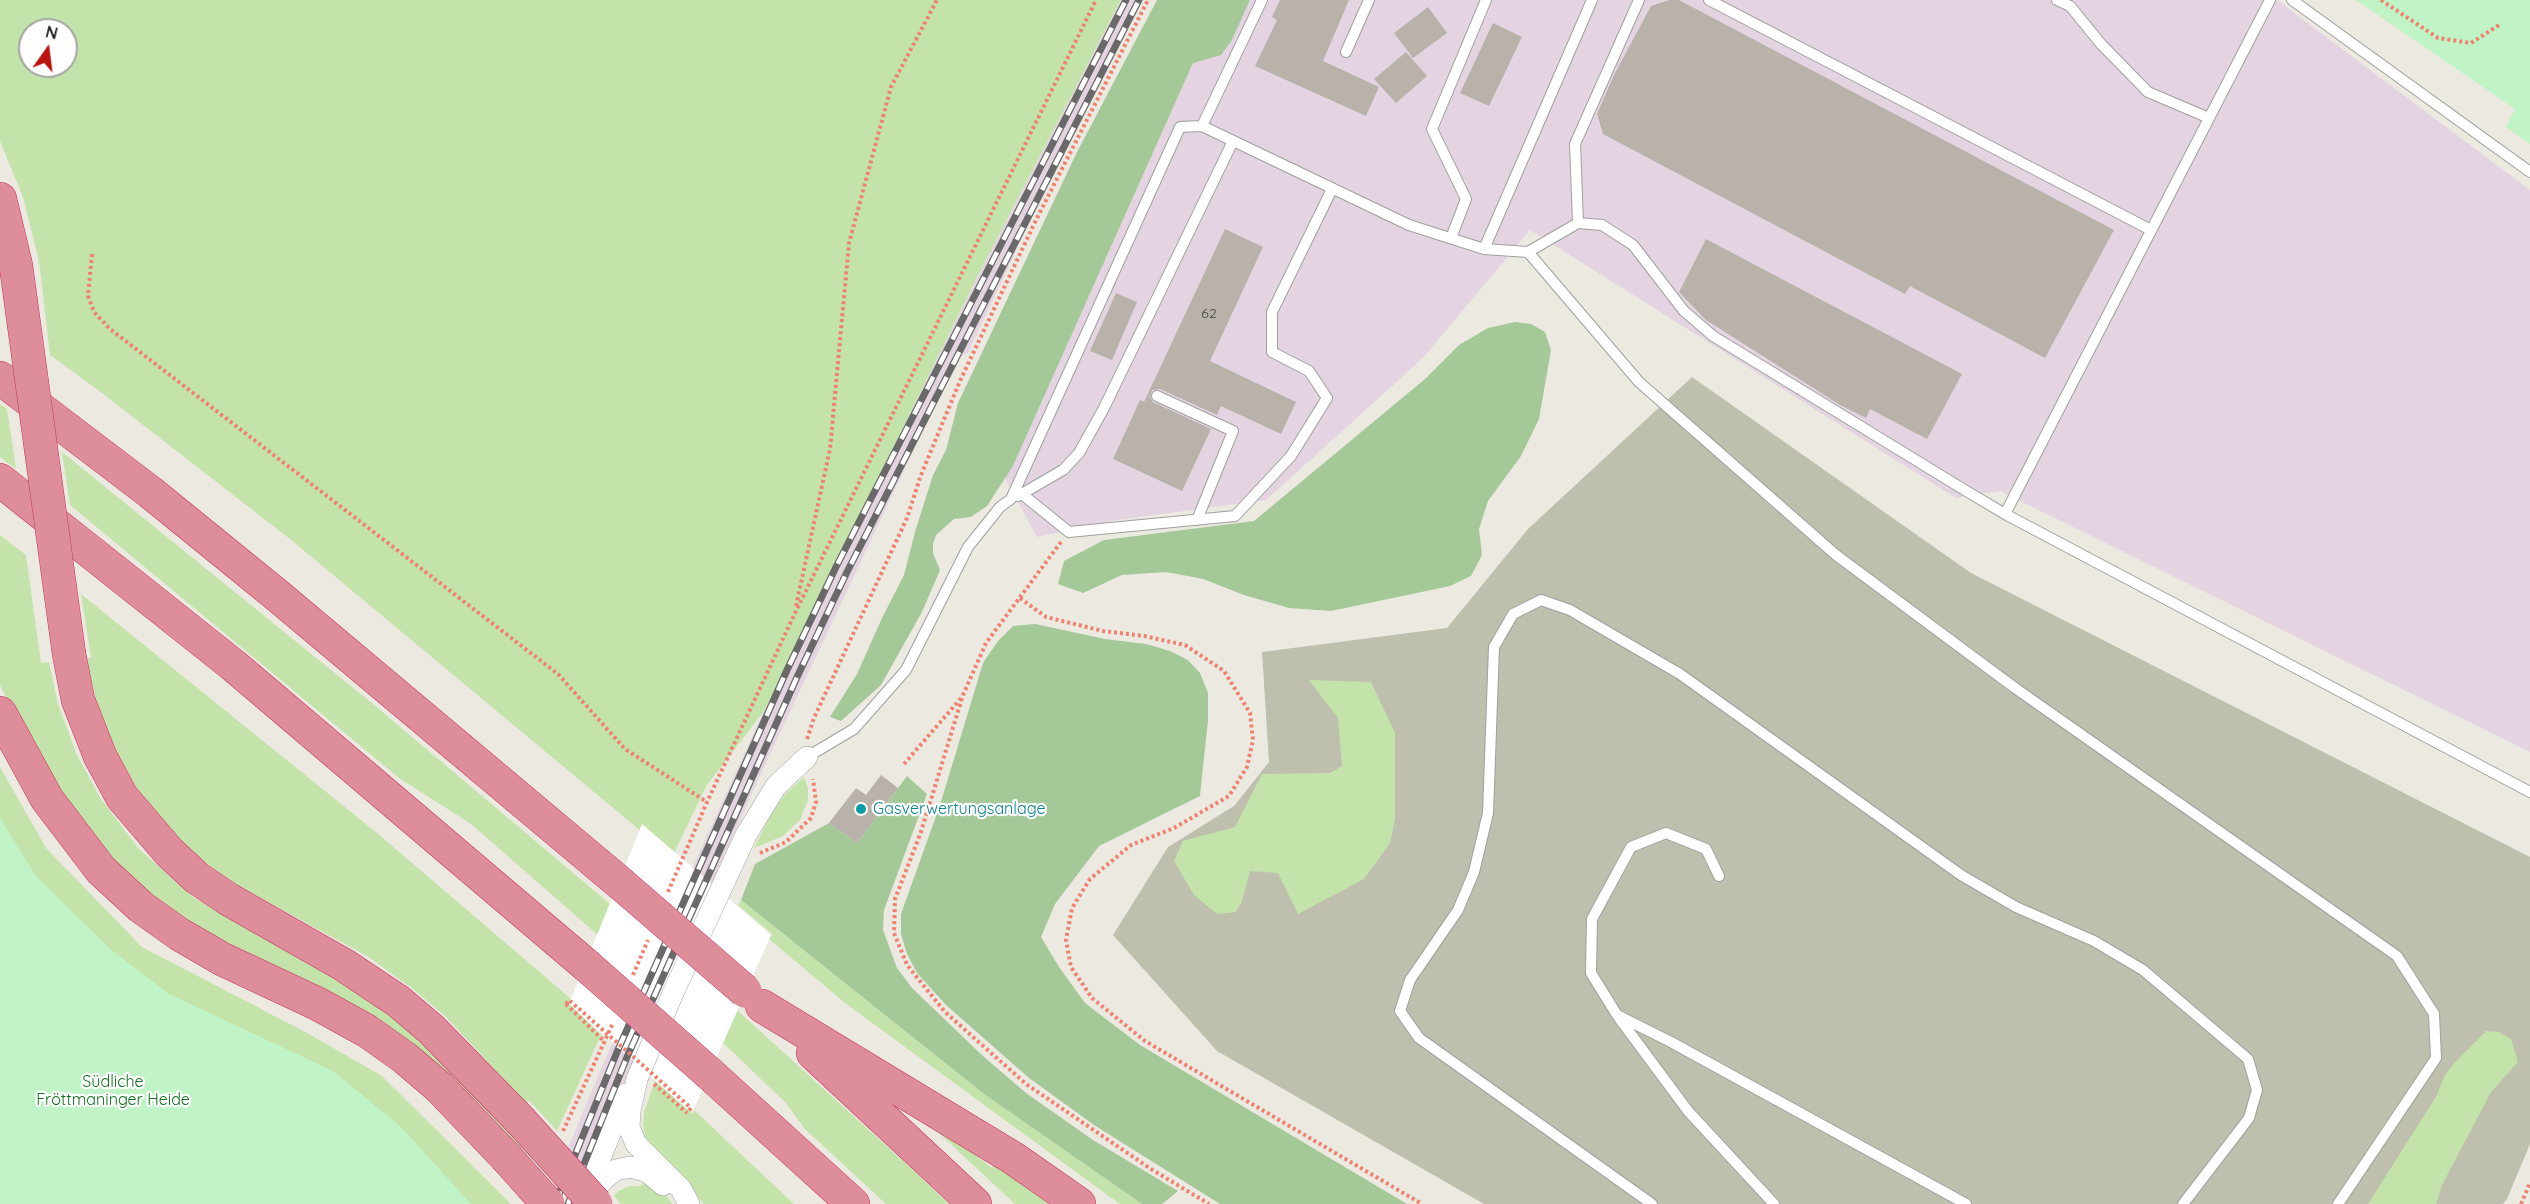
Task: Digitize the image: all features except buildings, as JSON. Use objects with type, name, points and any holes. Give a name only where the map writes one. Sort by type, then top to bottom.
[{"type":"highway","points":[[0,199],[16,266],[69,654],[78,700],[99,756],[122,797],[169,852],[197,878],[228,899],[344,964],[398,1001],[431,1029],[520,1120],[596,1204]]},
{"type":"highway","points":[[0,378],[150,492],[278,596],[620,883],[754,998],[975,1204]]},
{"type":"highway","points":[[0,480],[233,665],[541,926],[577,983],[823,1204]]},
{"type":"highway","points":[[0,713],[30,770],[60,818],[101,870],[141,907],[179,934],[222,959],[318,1004],[367,1031],[405,1058],[439,1086],[548,1204]]},
{"type":"highway","points":[[754,998],[1013,1158],[1079,1204]]},
{"type":"highway","points":[[700,1092],[853,1204]]},
{"type":"street","points":[[688,1203],[681,1189],[636,1143],[629,1127],[630,1111],[646,1082],[674,993],[746,835],[776,786],[807,757]]},
{"type":"street","points":[[582,1204],[626,1094],[646,1082]]},
{"type":"street","points":[[582,1204],[605,1178],[616,1170],[630,1167],[646,1171],[674,1196],[688,1203]]},
{"type":"lane","points":[[1202,126],[1262,0]]},
{"type":"lane","points":[[1346,51],[1370,0]]},
{"type":"lane","points":[[1451,238],[1466,199],[1432,129],[1486,0]]},
{"type":"lane","points":[[1484,249],[1592,0]]},
{"type":"lane","points":[[1578,223],[1575,144],[1639,0]]},
{"type":"lane","points":[[1709,0],[2151,230]]},
{"type":"lane","points":[[2058,0],[2070,6],[2101,44],[2148,92],[2209,118]]},
{"type":"lane","points":[[2005,514],[2270,0]]},
{"type":"lane","points":[[2292,0],[2530,172]]},
{"type":"lane","points":[[1011,499],[1180,127],[1202,126],[1409,225],[1484,249],[1528,252],[1578,223],[1602,225],[1633,245],[1684,311],[1713,336],[2005,514],[2530,792]]},
{"type":"lane","points":[[807,757],[854,729],[906,670],[968,547],[1000,507],[1063,470],[1079,453],[1109,397],[1233,141]]},
{"type":"lane","points":[[1022,494],[1069,532],[1235,516],[1291,456],[1327,398],[1309,371],[1272,352],[1272,312],[1332,189]]},
{"type":"lane","points":[[1528,252],[1639,382],[1836,555],[2015,688],[2397,956],[2434,1014],[2436,1059],[2338,1204]]},
{"type":"lane","points":[[1157,396],[1233,431],[1197,520]]},
{"type":"lane","points":[[1652,1204],[1419,1038],[1400,1011],[1410,980],[1458,910],[1474,872],[1488,813],[1494,647],[1513,614],[1541,600],[1570,610],[1680,674],[1960,875],[2016,906],[2094,941],[2143,970],[2248,1059],[2257,1090],[2248,1118],[2183,1204]]},
{"type":"lane","points":[[1719,876],[1706,849],[1666,833],[1631,847],[1592,919],[1591,973],[1617,1015],[1688,1112],[1774,1204]]},
{"type":"lane","points":[[1617,1015],[1671,1042],[1966,1204]]},
{"type":"path","points":[[795,613],[830,449],[849,243],[891,87],[937,0]]},
{"type":"path","points":[[92,254],[88,296],[94,312],[110,329],[558,674],[625,749],[707,802],[795,613],[1096,0]]},
{"type":"path","points":[[807,757],[807,738],[814,718],[907,518],[921,475],[960,381],[1036,220],[1148,0]]},
{"type":"path","points":[[2381,0],[2438,38],[2471,43],[2499,25]]},
{"type":"path","points":[[1069,532],[986,643],[963,695],[921,832],[894,898],[894,933],[907,964],[945,1012],[1026,1084],[1151,1169],[1209,1204]]},
{"type":"path","points":[[1020,598],[1046,617],[1103,631],[1185,645],[1224,671],[1250,713],[1253,740],[1247,767],[1228,796],[1174,828],[1131,845],[1090,879],[1072,908],[1066,940],[1071,967],[1092,998],[1145,1041],[1422,1204]]},
{"type":"path","points":[[904,765],[963,695]]},
{"type":"path","points":[[577,983],[569,1000],[691,1108],[700,1092],[646,1082]]},
{"type":"path","points":[[577,983],[605,1041]]},
{"type":"path","points":[[2522,1204],[2530,1183]]},
{"type":"shaded area","points":[[1121,0],[1143,0],[1026,230],[968,353],[958,357],[912,453],[756,784],[589,1163],[544,1204],[611,1046],[764,711],[977,277]]},
{"type":"shaded area","points":[[1250,0],[2277,0],[2530,190],[2530,752],[2000,491],[1956,498],[1530,230],[1423,358],[1266,500],[1117,520],[1037,537],[1005,478],[1013,466],[1193,63],[1232,40]]},
{"type":"shaded area","points":[[1692,377],[1971,573],[2530,857],[2530,1144],[2503,1204],[1484,1204],[1217,1051],[1113,935],[1168,847],[1234,806],[1269,762],[1262,652],[1447,628],[1528,529]]},
{"type":"green space","points":[[0,0],[1121,0],[977,277],[764,711],[707,785],[672,857],[290,539],[50,355],[39,261],[23,197],[0,141]]},
{"type":"green space","points":[[1157,0],[1250,0],[1232,40],[1221,55],[1193,63],[1013,466],[987,506],[971,517],[954,519],[936,535],[933,553],[940,570],[922,612],[881,685],[841,721],[830,717],[857,674],[904,575],[933,475],[946,450],[958,403],[1077,152]]},
{"type":"green space","points":[[2356,0],[2530,0],[2530,144],[2506,127],[2515,109]]},
{"type":"green space","points":[[1515,322],[1531,324],[1545,332],[1551,350],[1539,419],[1521,456],[1488,501],[1479,529],[1482,555],[1471,576],[1450,586],[1331,611],[1289,608],[1244,595],[1203,579],[1166,572],[1122,575],[1083,593],[1058,584],[1064,561],[1104,540],[1254,521],[1425,379],[1459,345],[1488,328]]},
{"type":"green space","points":[[0,404],[7,409],[16,469],[0,457]]},
{"type":"green space","points":[[62,452],[373,704],[630,921],[615,950],[471,824],[399,778],[70,505]]},
{"type":"green space","points":[[0,535],[26,555],[41,663],[49,662],[58,704],[77,755],[101,799],[139,849],[193,897],[378,1004],[422,1039],[535,1158],[184,923],[100,849],[30,746],[0,685]]},
{"type":"green space","points":[[81,594],[377,833],[570,998],[570,1005],[601,1035],[557,1131],[529,1100],[527,1104],[446,1017],[413,989],[367,956],[231,882],[193,853],[163,822],[138,790],[102,725],[86,659],[91,658]]},
{"type":"green space","points":[[1035,624],[1105,639],[1146,644],[1170,651],[1188,660],[1200,673],[1208,693],[1208,720],[1200,796],[1099,846],[1055,904],[1041,937],[1059,967],[1085,1003],[1140,1045],[1407,1204],[1220,1204],[1094,1125],[1029,1078],[946,1005],[917,973],[907,954],[901,934],[901,914],[940,805],[983,663],[998,641],[1013,626]]},
{"type":"green space","points":[[1309,680],[1371,682],[1395,733],[1395,819],[1390,843],[1364,879],[1298,914],[1278,873],[1250,871],[1242,901],[1236,912],[1217,914],[1194,895],[1174,861],[1183,841],[1235,827],[1262,774],[1330,773],[1342,766],[1338,718]]},
{"type":"green space","name":"Südliche Fröttmaninger Heide","points":[[0,767],[46,848],[142,947],[309,1034],[382,1076],[511,1204],[0,1204]]},
{"type":"green space","points":[[907,776],[927,794],[884,910],[883,930],[897,968],[912,988],[984,1057],[1026,1093],[1093,1140],[1178,1191],[1162,1204],[1142,1204],[984,1094],[741,900],[755,864],[829,823],[857,843]]},
{"type":"green space","points":[[804,777],[808,788],[808,800],[800,820],[783,836],[754,848],[771,814],[786,793]]},
{"type":"green space","name":"Südliche Fröttmaninger Heide","points":[[0,818],[36,876],[109,948],[169,994],[333,1071],[401,1127],[471,1204],[0,1204]]},
{"type":"green space","points":[[741,900],[984,1094],[1142,1204],[1120,1204],[845,1003],[769,939],[772,934],[738,905]]},
{"type":"green space","points":[[716,991],[949,1204],[886,1204],[804,1128],[786,1103],[698,1019]]},
{"type":"green space","points":[[2486,1031],[2499,1032],[2511,1039],[2518,1062],[2491,1092],[2442,1185],[2436,1204],[2368,1204],[2437,1095],[2445,1075]]},
{"type":"green space","points":[[655,1081],[692,1113],[694,1110],[794,1204],[704,1204],[645,1137],[644,1112]]},
{"type":"green space","points":[[926,1121],[945,1131],[992,1168],[999,1159],[1061,1204],[1015,1204]]},
{"type":"green space","points":[[646,1181],[659,1188],[673,1204],[621,1204],[614,1196],[618,1191],[630,1186],[640,1186]]},
{"type":"pier","points":[[642,824],[771,935],[692,1113],[569,1004]]},
{"type":"railway","points":[[555,1204],[617,1052],[787,670],[836,567],[1126,0]]},
{"type":"railway","points":[[568,1204],[627,1057],[798,675],[847,572],[1139,0]]},
{"type":"place","name":"Gasverwertungsanlage","points":[[861,809]]}]
